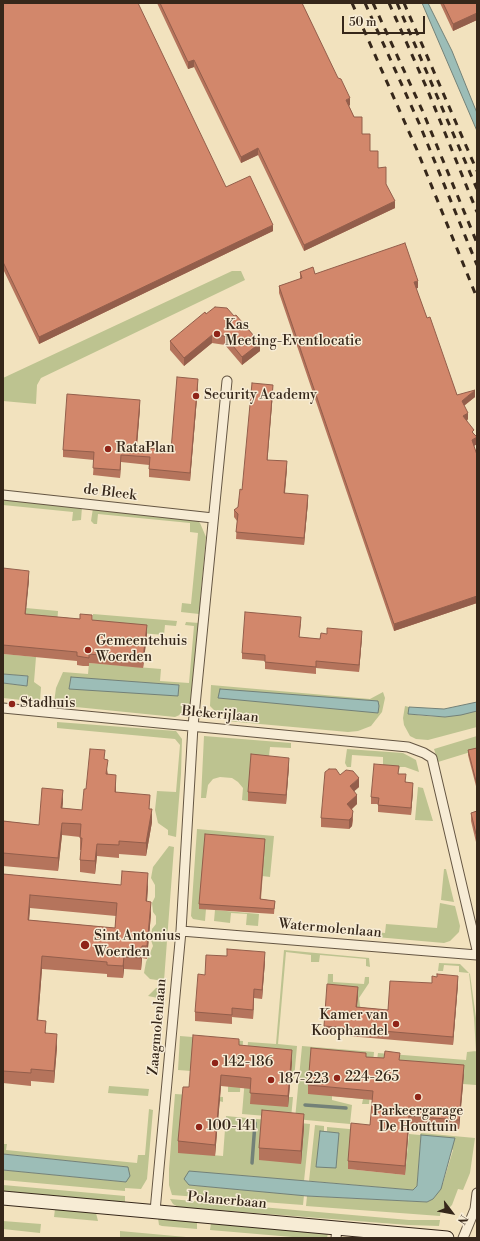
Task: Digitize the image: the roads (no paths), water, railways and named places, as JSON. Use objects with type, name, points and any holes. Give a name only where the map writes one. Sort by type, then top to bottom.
[{"type":"main road","name":"Polanerbaan","points":[[3,1198],[155,1211],[336,1233],[447,1238]]},
{"type":"street","points":[[193,726],[227,381]]},
{"type":"street","name":"de Bleek","points":[[3,495],[213,518]]},
{"type":"street","name":"Blekerijlaan","points":[[3,708],[408,747],[424,753],[432,758],[477,950]]},
{"type":"street","name":"Zaagmolenlaan","points":[[155,1211],[181,931],[193,726]]},
{"type":"street","name":"Watermolenlaan","points":[[181,931],[477,955]]},
{"type":"street","points":[[463,1238],[476,1210],[477,1193]]},
{"type":"water","points":[[422,3],[428,3],[452,51],[477,113],[477,131]]},
{"type":"water","points":[[3,674],[28,676],[27,686],[3,683]]},
{"type":"water","points":[[71,677],[179,685],[178,696],[69,689]]},
{"type":"water","points":[[220,689],[378,701],[379,706],[378,713],[218,698]]},
{"type":"water","points":[[477,702],[477,711],[461,715],[445,717],[408,714],[409,707],[444,709]]},
{"type":"water","points":[[320,1131],[339,1133],[336,1168],[316,1167]]},
{"type":"water","points":[[421,1135],[455,1138],[441,1189],[433,1199],[427,1202],[307,1196],[189,1185],[184,1179],[189,1171],[413,1190],[417,1186]]},
{"type":"water","points":[[3,1154],[128,1167],[130,1176],[126,1182],[3,1170]]},
{"type":"waterway","points":[[305,1105],[346,1108]]},
{"type":"waterway","points":[[252,1163],[255,1123]]},
{"type":"railway","points":[[352,3],[417,150],[477,298]]},
{"type":"railway","points":[[365,3],[419,123],[477,265]]},
{"type":"railway","points":[[373,3],[423,112],[477,243]]},
{"type":"railway","points":[[389,3],[428,91],[477,212]]},
{"type":"railway","points":[[397,3],[477,189]]},
{"type":"railway","points":[[404,3],[477,171]]},
{"type":"place","name":"Kas Meeting-Eventlocatie","points":[[217,334]]},
{"type":"place","name":"Security Academy","points":[[196,396]]},
{"type":"place","name":"RataPlan","points":[[108,449]]},
{"type":"place","name":"Gemeentehuis Woerden","points":[[88,650]]},
{"type":"place","name":"Stadhuis","points":[[12,704]]},
{"type":"place","name":"Sint Antonius Woerden","points":[[85,945]]},
{"type":"place","name":"Kamer van Koophandel","points":[[396,1024]]},
{"type":"place","name":"142-186","points":[[215,1063]]},
{"type":"place","name":"224-265","points":[[337,1078]]},
{"type":"place","name":"187-223","points":[[271,1080]]},
{"type":"place","name":"Parkeergarage De Houttuin","points":[[418,1097]]},
{"type":"place","name":"100-141","points":[[199,1127]]}]
